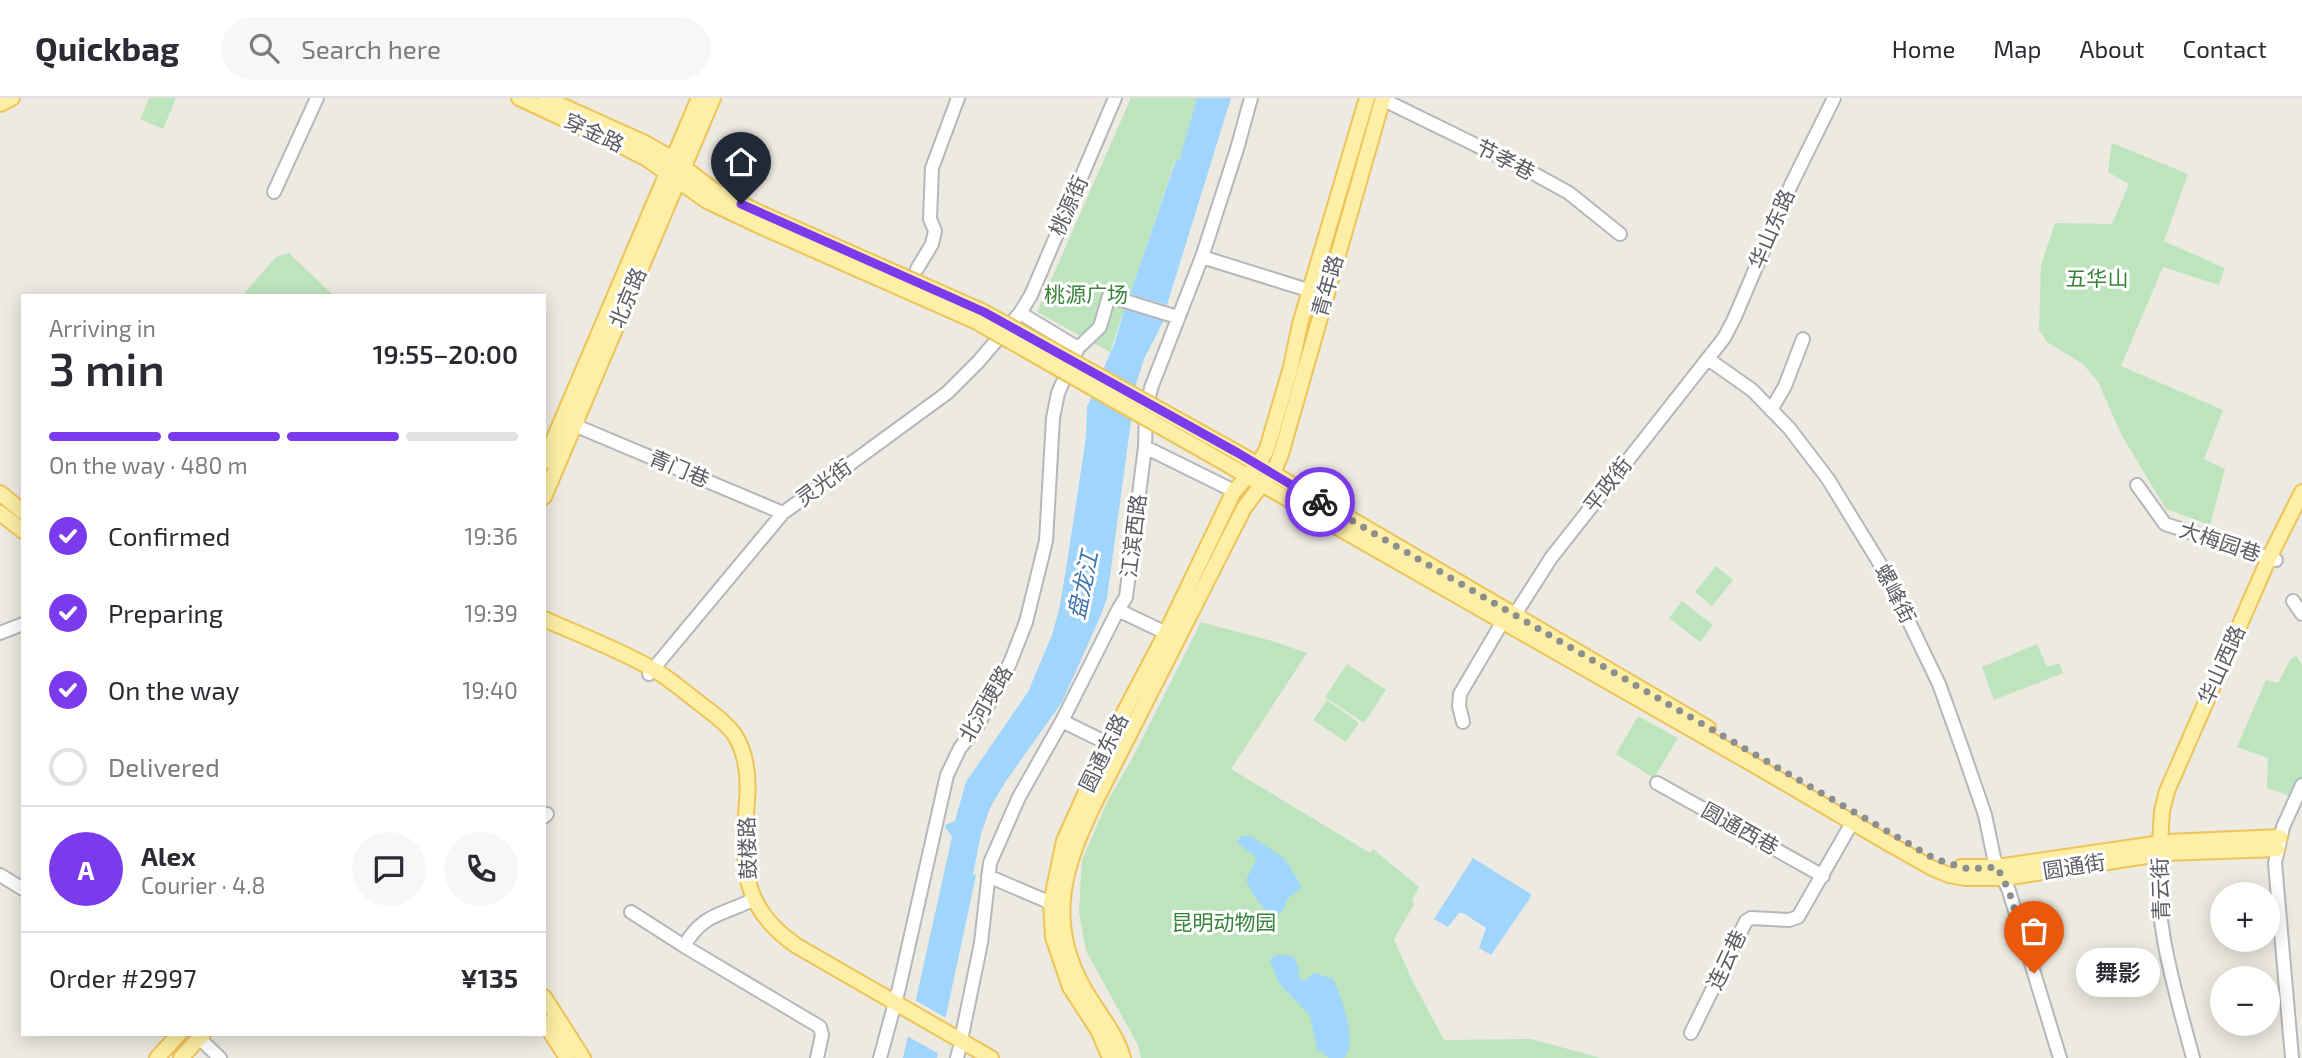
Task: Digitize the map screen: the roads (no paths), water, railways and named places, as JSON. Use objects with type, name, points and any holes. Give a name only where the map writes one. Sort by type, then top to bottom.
[{"type":"main road","points":[[0,104],[12,98]]},
{"type":"main road","name":"穿金路","points":[[519,98],[675,171]]},
{"type":"main road","name":"穿金路","points":[[545,98],[646,143],[675,171]]},
{"type":"main road","name":"北京路","points":[[546,492],[675,171],[699,98]]},
{"type":"main road","name":"北京路","points":[[546,458],[675,171],[713,98]]},
{"type":"main road","name":"青年路","points":[[1260,474],[1311,291],[1378,98]]},
{"type":"main road","name":"青年路","points":[[1260,474],[1281,454],[1378,98]]},
{"type":"main road","name":"圆通街","points":[[675,171],[764,221],[984,312],[1855,818],[1932,868],[1965,878],[2163,848],[2278,843]]},
{"type":"main road","name":"圆通东路","points":[[1123,1058],[1112,1033],[1083,987],[1064,934],[1061,904],[1075,844],[1166,633],[1234,491],[1260,474]]},
{"type":"main road","name":"圆通东路","points":[[1110,1058],[1098,1030],[1070,987],[1053,937],[1051,903],[1064,841],[1260,474]]},
{"type":"main road","name":"华山西路","points":[[2163,848],[2170,802],[2180,773],[2251,622],[2272,559],[2302,492]]},
{"type":"main road","points":[[0,493],[21,510]]},
{"type":"main road","name":"华山西路","points":[[2272,559],[2302,509]]},
{"type":"main road","points":[[0,513],[21,529]]},
{"type":"main road","name":"鼓楼路","points":[[546,620],[651,671],[733,732],[742,750],[748,785],[746,870],[752,898],[783,937],[898,1009]]},
{"type":"main road","name":"鼓楼路","points":[[546,628],[651,671],[727,737],[736,752],[741,785],[739,870],[742,888],[766,930],[779,942],[945,1036],[972,1058]]},
{"type":"main road","points":[[546,1000],[583,1058]]},
{"type":"main road","points":[[546,1025],[567,1058]]},
{"type":"main road","points":[[157,1058],[177,1036]]},
{"type":"main road","points":[[181,1058],[201,1036]]},
{"type":"main road","name":"鼓楼路","points":[[959,1049],[991,1058]]},
{"type":"street","points":[[274,192],[317,98]]},
{"type":"street","points":[[917,269],[932,244],[935,231],[930,219],[932,169],[958,98]]},
{"type":"street","name":"桃源街","points":[[1020,313],[1031,295],[1115,98]]},
{"type":"street","name":"江滨西路","points":[[959,1049],[981,943],[988,876],[1000,838],[1018,797],[1062,720],[1126,597],[1151,387],[1173,316],[1202,257],[1251,98]]},
{"type":"street","name":"节孝巷","points":[[1378,98],[1569,193],[1620,234]]},
{"type":"street","name":"华山东路","points":[[1709,359],[1734,319],[1791,185],[1834,98]]},
{"type":"street","points":[[1202,257],[1311,291]]},
{"type":"street","name":"北河埂路","points":[[880,1058],[898,1009],[947,775],[960,748],[978,725],[1010,663],[1026,622],[1046,541],[1058,393],[1078,348],[1100,327],[1110,296],[1173,316]]},
{"type":"street","points":[[1020,313],[1078,348]]},
{"type":"street","name":"灵光街","points":[[651,671],[783,513],[947,393],[1020,313]]},
{"type":"street","points":[[1771,410],[1785,386],[1803,339]]},
{"type":"street","name":"螺峰街","points":[[1709,359],[1752,390],[1789,428],[1828,479],[1885,572],[1939,684],[1984,815],[2060,1058]]},
{"type":"street","name":"平政街","points":[[1463,722],[1459,706],[1461,694],[1509,618],[1551,558],[1709,359]]},
{"type":"street","name":"青门巷","points":[[574,425],[783,513]]},
{"type":"street","points":[[1145,447],[1234,491]]},
{"type":"street","name":"大梅园巷","points":[[2137,485],[2165,524],[2272,559]]},
{"type":"street","points":[[2293,601],[2302,614]]},
{"type":"street","points":[[1118,610],[1166,633]]},
{"type":"street","points":[[0,634],[21,625]]},
{"type":"street","points":[[1062,720],[1115,747]]},
{"type":"street","name":"圆通西巷","points":[[1657,783],[1822,876]]},
{"type":"street","points":[[2292,1058],[2276,881],[2278,843],[2302,785]]},
{"type":"street","name":"连云巷","points":[[1691,1033],[1746,921],[1751,918],[1789,920],[1798,916],[1855,818]]},
{"type":"street","name":"青云街","points":[[2163,848],[2163,930],[2195,1058]]},
{"type":"street","points":[[0,875],[21,888]]},
{"type":"street","points":[[988,876],[1051,903]]},
{"type":"street","points":[[684,946],[699,924],[713,915],[748,902]]},
{"type":"street","points":[[631,912],[820,1027],[822,1035],[817,1058]]},
{"type":"street","points":[[201,1036],[217,1057]]},
{"type":"water","points":[[1197,98],[1231,98],[1167,305],[1130,294],[1176,160],[1179,161]]},
{"type":"water","name":"盘龙江","points":[[1125,308],[1164,320],[1144,359],[1136,384],[1107,598],[1062,702],[990,808],[981,834],[973,874],[976,875],[937,1058],[903,1058],[952,837],[945,825],[955,821],[966,782],[1028,692],[1052,635],[1067,563],[1086,437],[1087,407],[1115,342]]},
{"type":"water","points":[[1242,836],[1251,836],[1285,859],[1300,884],[1301,888],[1287,899],[1280,913],[1274,915],[1261,905],[1246,880],[1257,858],[1236,842]]},
{"type":"water","points":[[1473,858],[1531,894],[1491,955],[1479,948],[1486,928],[1463,913],[1459,913],[1448,927],[1434,919]]},
{"type":"water","points":[[1275,955],[1294,957],[1299,969],[1298,976],[1304,981],[1314,973],[1333,979],[1349,1031],[1350,1041],[1344,1058],[1329,1058],[1317,1049],[1310,1016],[1279,983],[1270,960]]},
{"type":"place","name":"舞影","points":[[2034,973]]},
{"type":"park label","name":"五华山","points":[[2097,279]]},
{"type":"park label","name":"桃源广场","points":[[1086,295]]},
{"type":"park label","name":"昆明动物园","points":[[1224,923]]}]
